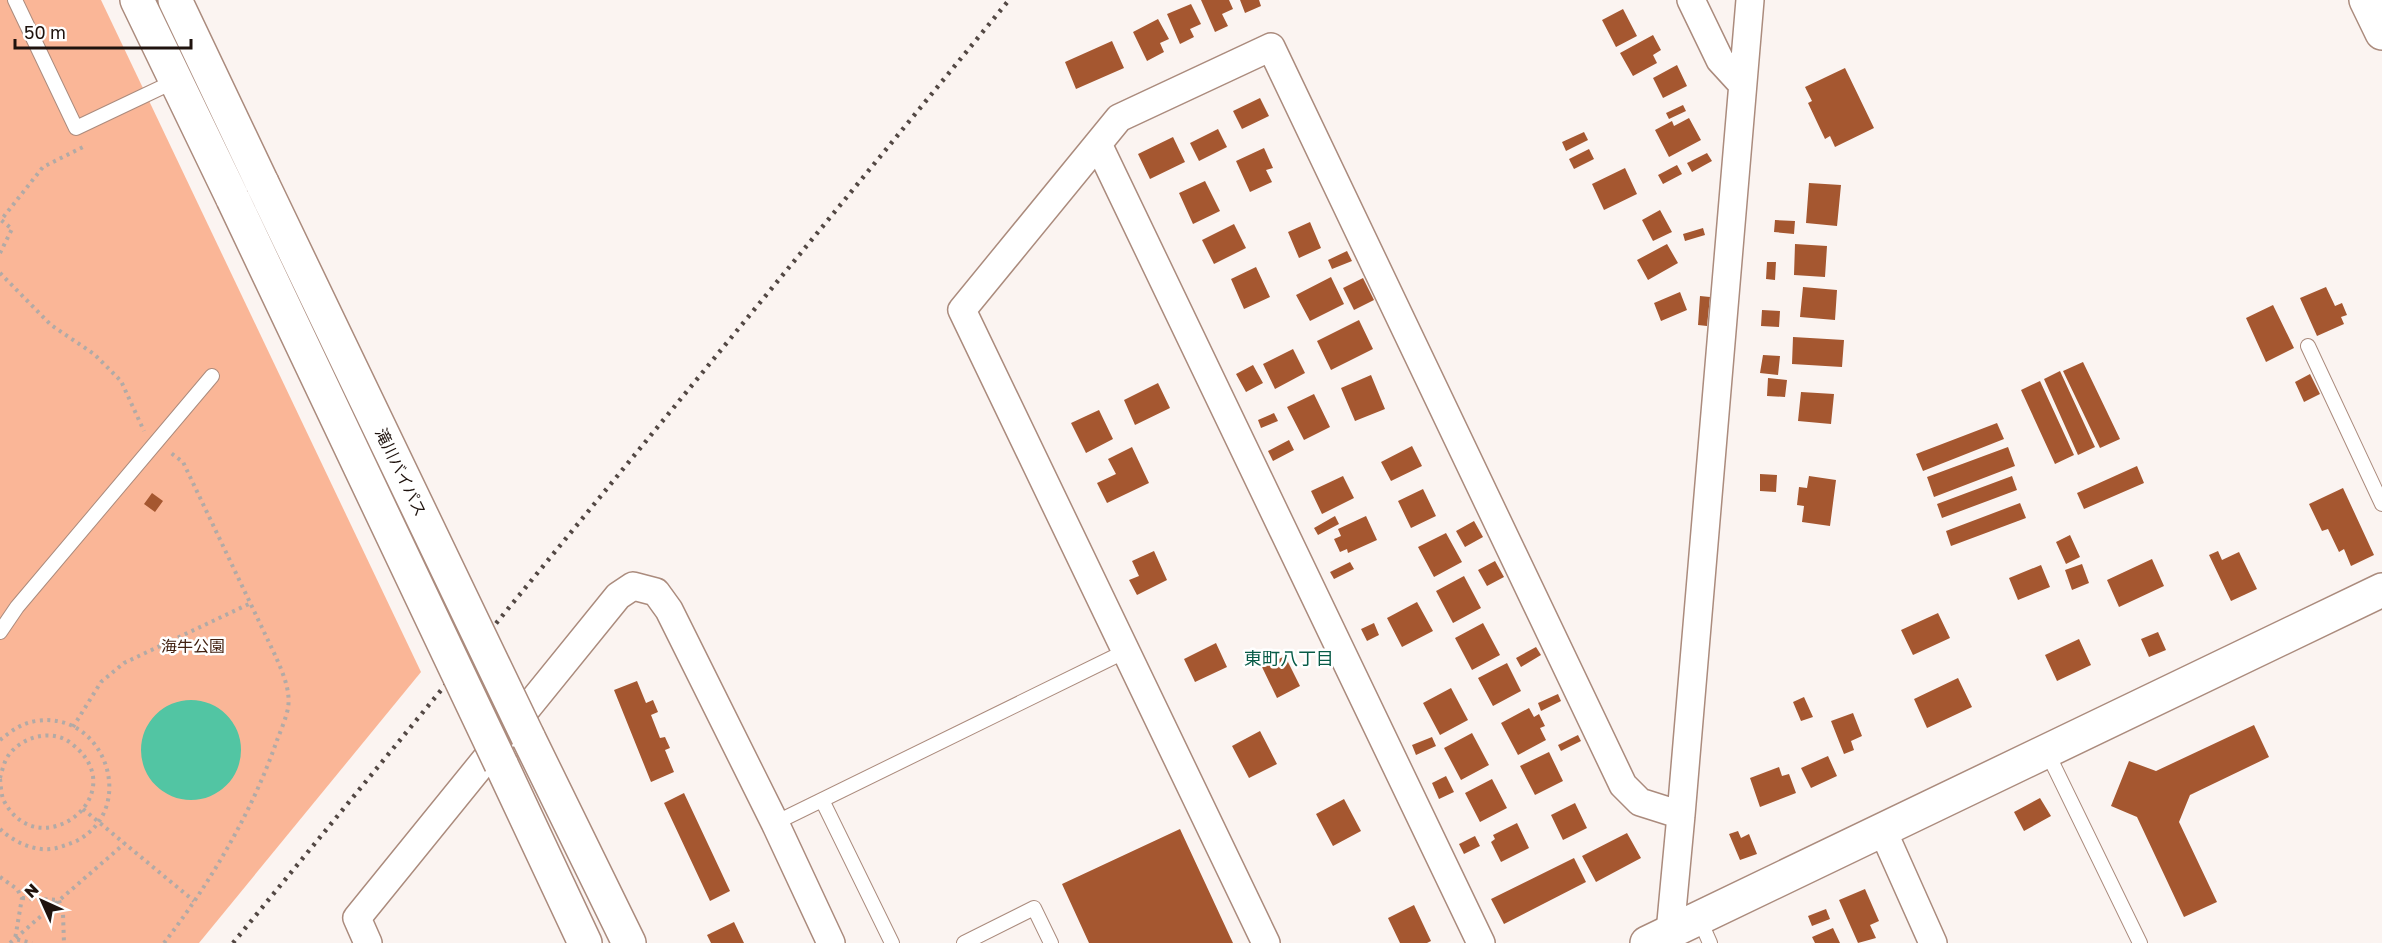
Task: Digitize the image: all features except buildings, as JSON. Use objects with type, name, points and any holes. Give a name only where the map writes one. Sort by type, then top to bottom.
[{"type":"main road","name":"滝川バイパス","points":[[137,0],[585,943]]},
{"type":"main road","name":"滝川バイパス","points":[[175,0],[629,943]]},
{"type":"main road","points":[[2366,0],[2382,33]]},
{"type":"main road","points":[[1662,939],[1704,931],[1883,831],[2382,590]]},
{"type":"street","points":[[1691,0],[1720,60],[1742,84]]},
{"type":"street","points":[[1662,939],[1682,815],[1750,0]]},
{"type":"street","points":[[1266,943],[962,310],[1119,118],[1271,47],[1623,785],[1640,802],[1682,815]]},
{"type":"street","points":[[1098,144],[1481,943]]},
{"type":"street","points":[[368,943],[357,918],[618,596],[633,586],[656,592],[669,610],[775,823],[831,943]]},
{"type":"street","points":[[1883,831],[1934,943]]},
{"type":"lane","points":[[15,0],[76,128],[175,81]]},
{"type":"lane","points":[[2308,346],[2382,504]]},
{"type":"lane","points":[[0,632],[17,607],[212,376]]},
{"type":"lane","points":[[775,823],[1126,651]]},
{"type":"lane","points":[[2047,752],[2140,943]]},
{"type":"lane","points":[[822,800],[892,943]]},
{"type":"lane","points":[[970,942],[1034,908],[1051,943]]},
{"type":"path","points":[[0,273],[51,325],[94,354],[121,381],[143,430],[183,462],[285,680],[288,707],[267,768],[225,852],[164,943]]},
{"type":"path","points":[[73,727],[100,682],[124,663],[250,603]]},
{"type":"path","points":[[0,740],[17,727],[37,721],[58,721],[73,727],[95,742],[106,761],[111,782],[108,803],[98,822],[81,839],[58,848],[34,849],[12,840],[0,829]]},
{"type":"path","points":[[44,735],[66,739],[84,753],[93,774],[91,796],[79,815],[60,826],[37,827],[17,818],[3,800],[0,778],[7,757],[23,741],[44,735]]},
{"type":"path","points":[[83,809],[194,901]]},
{"type":"path","points":[[10,943],[124,844]]},
{"type":"path","points":[[0,877],[22,898],[15,939]]},
{"type":"path","points":[[22,898],[59,900]]},
{"type":"path","points":[[59,900],[63,914],[64,943]]},
{"type":"path","points":[[15,939],[32,943]]},
{"type":"green space","name":"海牛公園","points":[[0,0],[101,0],[421,672],[199,943],[0,943]]},
{"type":"shaded area","points":[[191,700],[210,704],[226,715],[237,731],[241,750],[237,769],[226,785],[210,796],[191,800],[172,796],[156,785],[145,769],[141,750],[145,731],[156,715],[172,704]]},
{"type":"railway","points":[[233,943],[1009,0]]},
{"type":"district","name":"東町八丁目","points":[[1289,658]]}]
